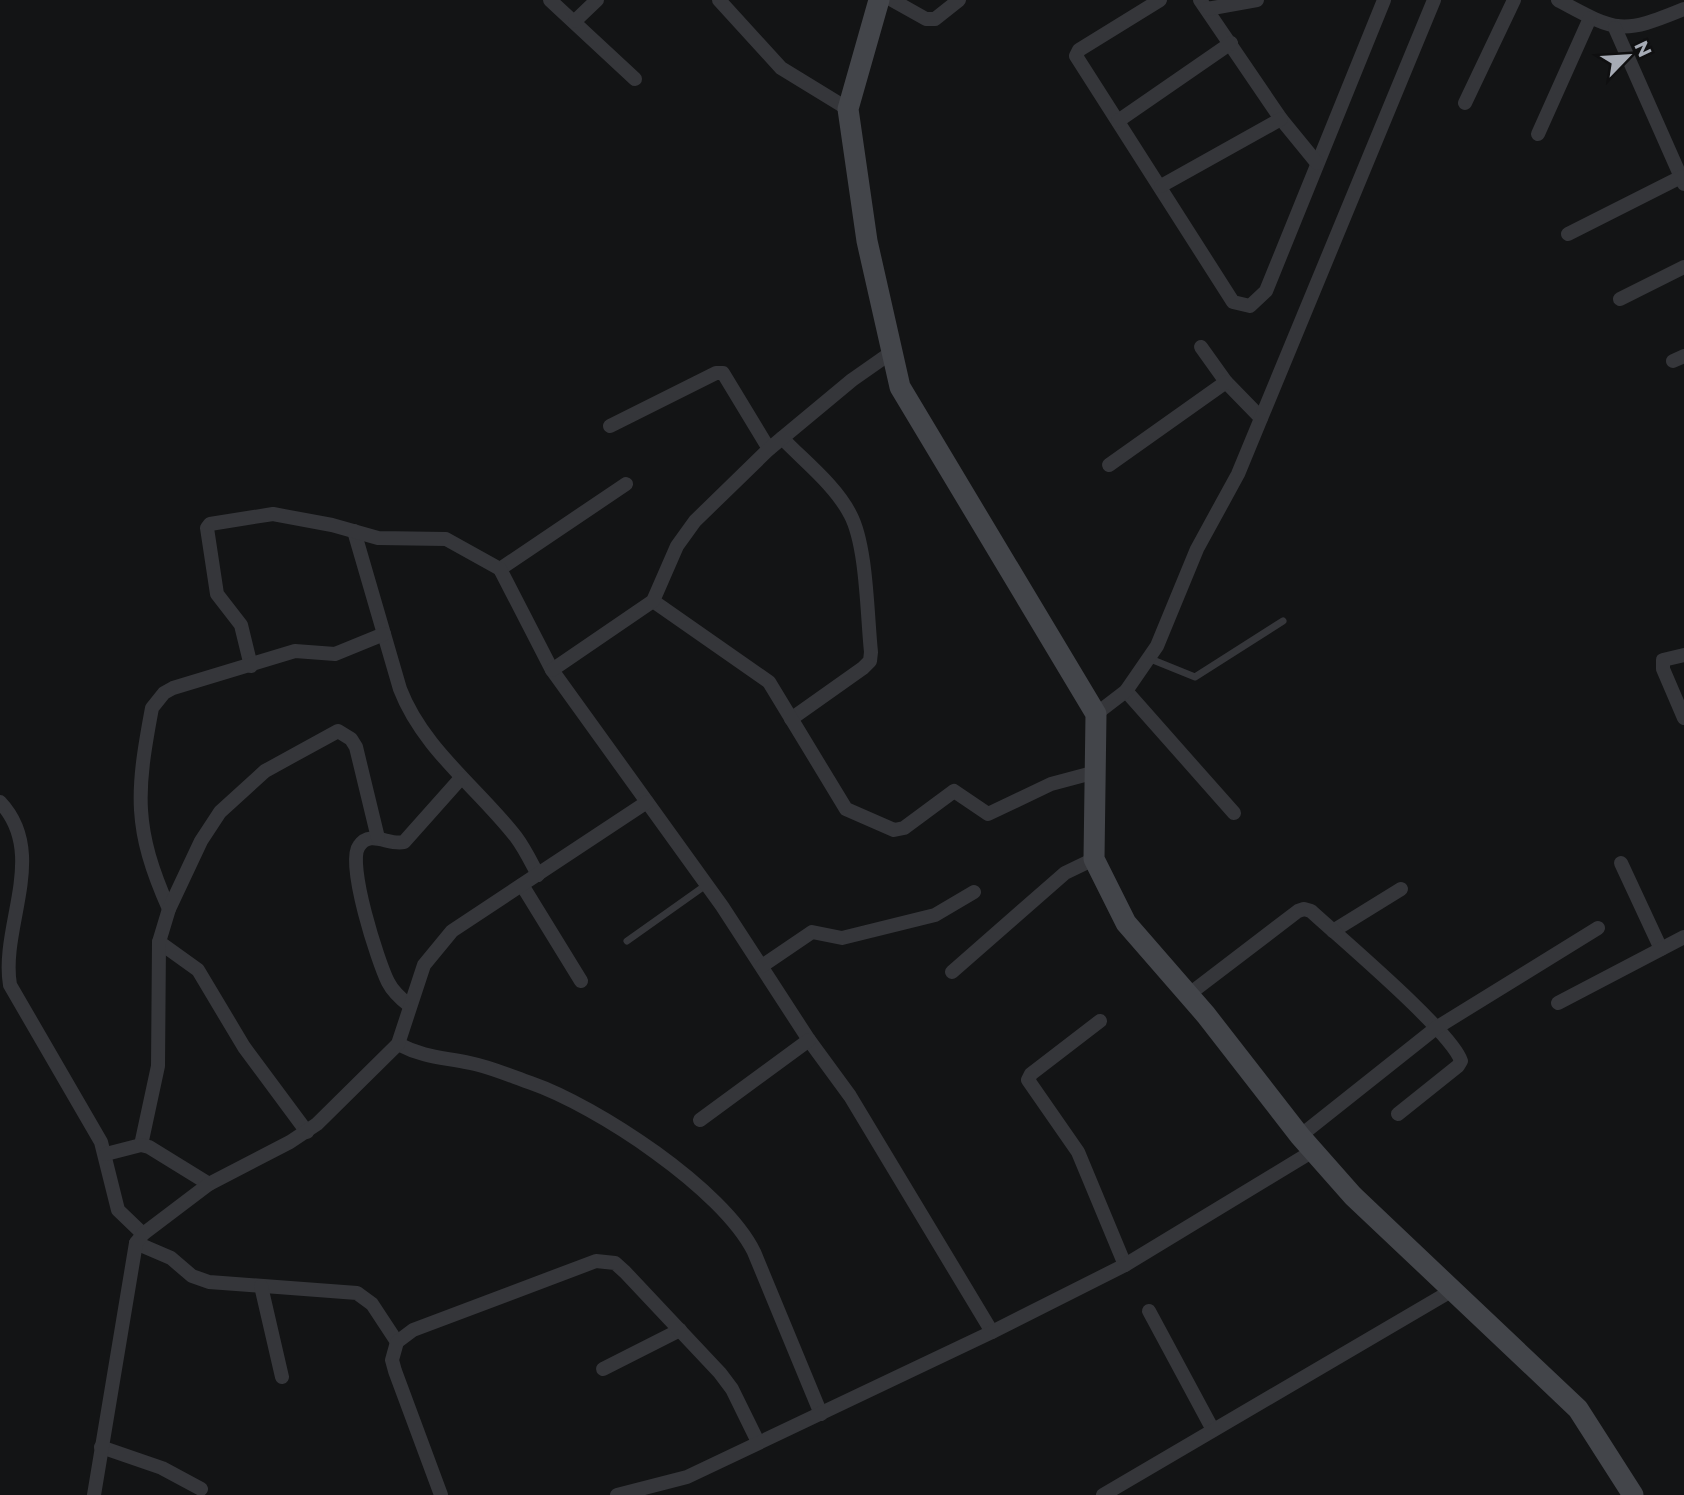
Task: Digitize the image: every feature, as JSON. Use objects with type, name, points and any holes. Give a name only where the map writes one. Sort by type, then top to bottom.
[{"type":"street","points":[[550,0],[635,79]]},
{"type":"street","points":[[575,21],[597,0]]},
{"type":"street","points":[[719,0],[781,68],[848,109]]},
{"type":"street","points":[[879,0],[848,109],[867,241],[900,387],[1096,714],[1094,859],[1126,923],[1188,995],[1307,1144],[1353,1196],[1578,1409],[1633,1495]]},
{"type":"street","points":[[892,0],[926,19],[935,19],[958,0]]},
{"type":"street","points":[[1160,0],[1079,50],[1076,56],[1233,302],[1250,306],[1266,291],[1384,0]]},
{"type":"street","points":[[1203,5],[1257,0]]},
{"type":"street","points":[[1096,714],[1126,691],[1157,646],[1196,549],[1238,474],[1434,0]]},
{"type":"street","points":[[1465,103],[1514,0]]},
{"type":"street","points":[[1558,0],[1615,29],[1634,28],[1684,9]]},
{"type":"street","points":[[1203,5],[1281,118],[1317,163]]},
{"type":"street","points":[[1538,134],[1590,18]]},
{"type":"street","points":[[1568,234],[1682,180],[1615,29]]},
{"type":"street","points":[[1118,121],[1231,43]]},
{"type":"street","points":[[1161,186],[1281,118]]},
{"type":"street","points":[[1620,299],[1684,267]]},
{"type":"street","points":[[1201,347],[1226,382],[1261,418]]},
{"type":"street","points":[[552,670],[653,601],[677,545],[695,521],[769,449],[852,380],[892,352]]},
{"type":"street","points":[[610,426],[716,373],[723,373],[769,449]]},
{"type":"street","points":[[1109,465],[1226,382]]},
{"type":"street","points":[[782,438],[841,500],[851,516],[859,538],[872,652],[870,661],[863,668],[791,719]]},
{"type":"street","points":[[500,569],[626,484]]},
{"type":"street","points":[[251,666],[241,625],[221,600],[214,583],[207,526],[273,514],[378,538],[446,539],[500,569],[552,670],[706,885],[809,1040],[850,1096],[992,1332]]},
{"type":"street","points":[[354,531],[408,706],[436,749],[515,835],[538,875]]},
{"type":"street","points":[[653,601],[765,678],[846,809],[894,830],[904,828],[954,791],[988,814],[1047,785],[1096,772]]},
{"type":"street","points":[[169,909],[146,853],[139,800],[152,708],[164,693],[173,688],[302,650],[335,654],[384,634]]},
{"type":"street","points":[[1684,655],[1663,660],[1663,668],[1684,718]]},
{"type":"street","points":[[1126,691],[1234,813]]},
{"type":"street","points":[[141,1145],[158,1066],[159,942],[169,909],[201,841],[220,812],[265,771],[332,732],[345,733],[356,747],[378,838]]},
{"type":"street","points":[[410,1006],[388,982],[356,875],[358,847],[370,838],[391,843],[404,842],[461,778]]},
{"type":"street","points":[[0,802],[17,833],[22,866],[8,966],[10,985],[106,1154],[118,1210],[139,1239],[200,1279],[357,1293],[372,1304],[397,1342]]},
{"type":"street","points":[[94,1495],[139,1239],[209,1184],[307,1132],[398,1044],[424,965],[442,941],[465,922],[647,802]]},
{"type":"street","points":[[952,972],[1065,873],[1094,859]]},
{"type":"street","points":[[1621,863],[1661,949]]},
{"type":"street","points":[[522,885],[581,981]]},
{"type":"street","points":[[1333,931],[1401,889]]},
{"type":"street","points":[[762,966],[812,932],[842,939],[935,915],[974,892]]},
{"type":"street","points":[[1188,995],[1304,909],[1333,931],[1436,1028],[1461,1061],[1398,1114]]},
{"type":"street","points":[[617,1495],[642,1492],[687,1477],[992,1332],[1125,1265],[1307,1144],[1436,1028],[1598,928]]},
{"type":"street","points":[[1558,1003],[1684,937]]},
{"type":"street","points":[[159,942],[198,970],[244,1047],[307,1132]]},
{"type":"street","points":[[1100,1021],[1031,1074],[1028,1080],[1078,1152],[1125,1265]]},
{"type":"street","points":[[700,1120],[809,1040]]},
{"type":"street","points":[[398,1044],[420,1055],[470,1063],[556,1092],[654,1151],[724,1210],[746,1234],[821,1414]]},
{"type":"street","points":[[106,1154],[141,1145],[158,1151],[209,1184]]},
{"type":"street","points":[[441,1495],[395,1371],[392,1360],[397,1342],[413,1330],[596,1261],[607,1261],[625,1272],[726,1380],[758,1442]]},
{"type":"street","points":[[261,1286],[282,1377]]},
{"type":"street","points":[[1102,1495],[1451,1291]]},
{"type":"street","points":[[1149,1311],[1213,1430]]},
{"type":"street","points":[[603,1368],[680,1330]]},
{"type":"street","points":[[102,1447],[162,1468],[201,1489]]},
{"type":"lane","points":[[1148,658],[1195,677],[1283,621]]},
{"type":"lane","points":[[627,941],[706,885]]}]
